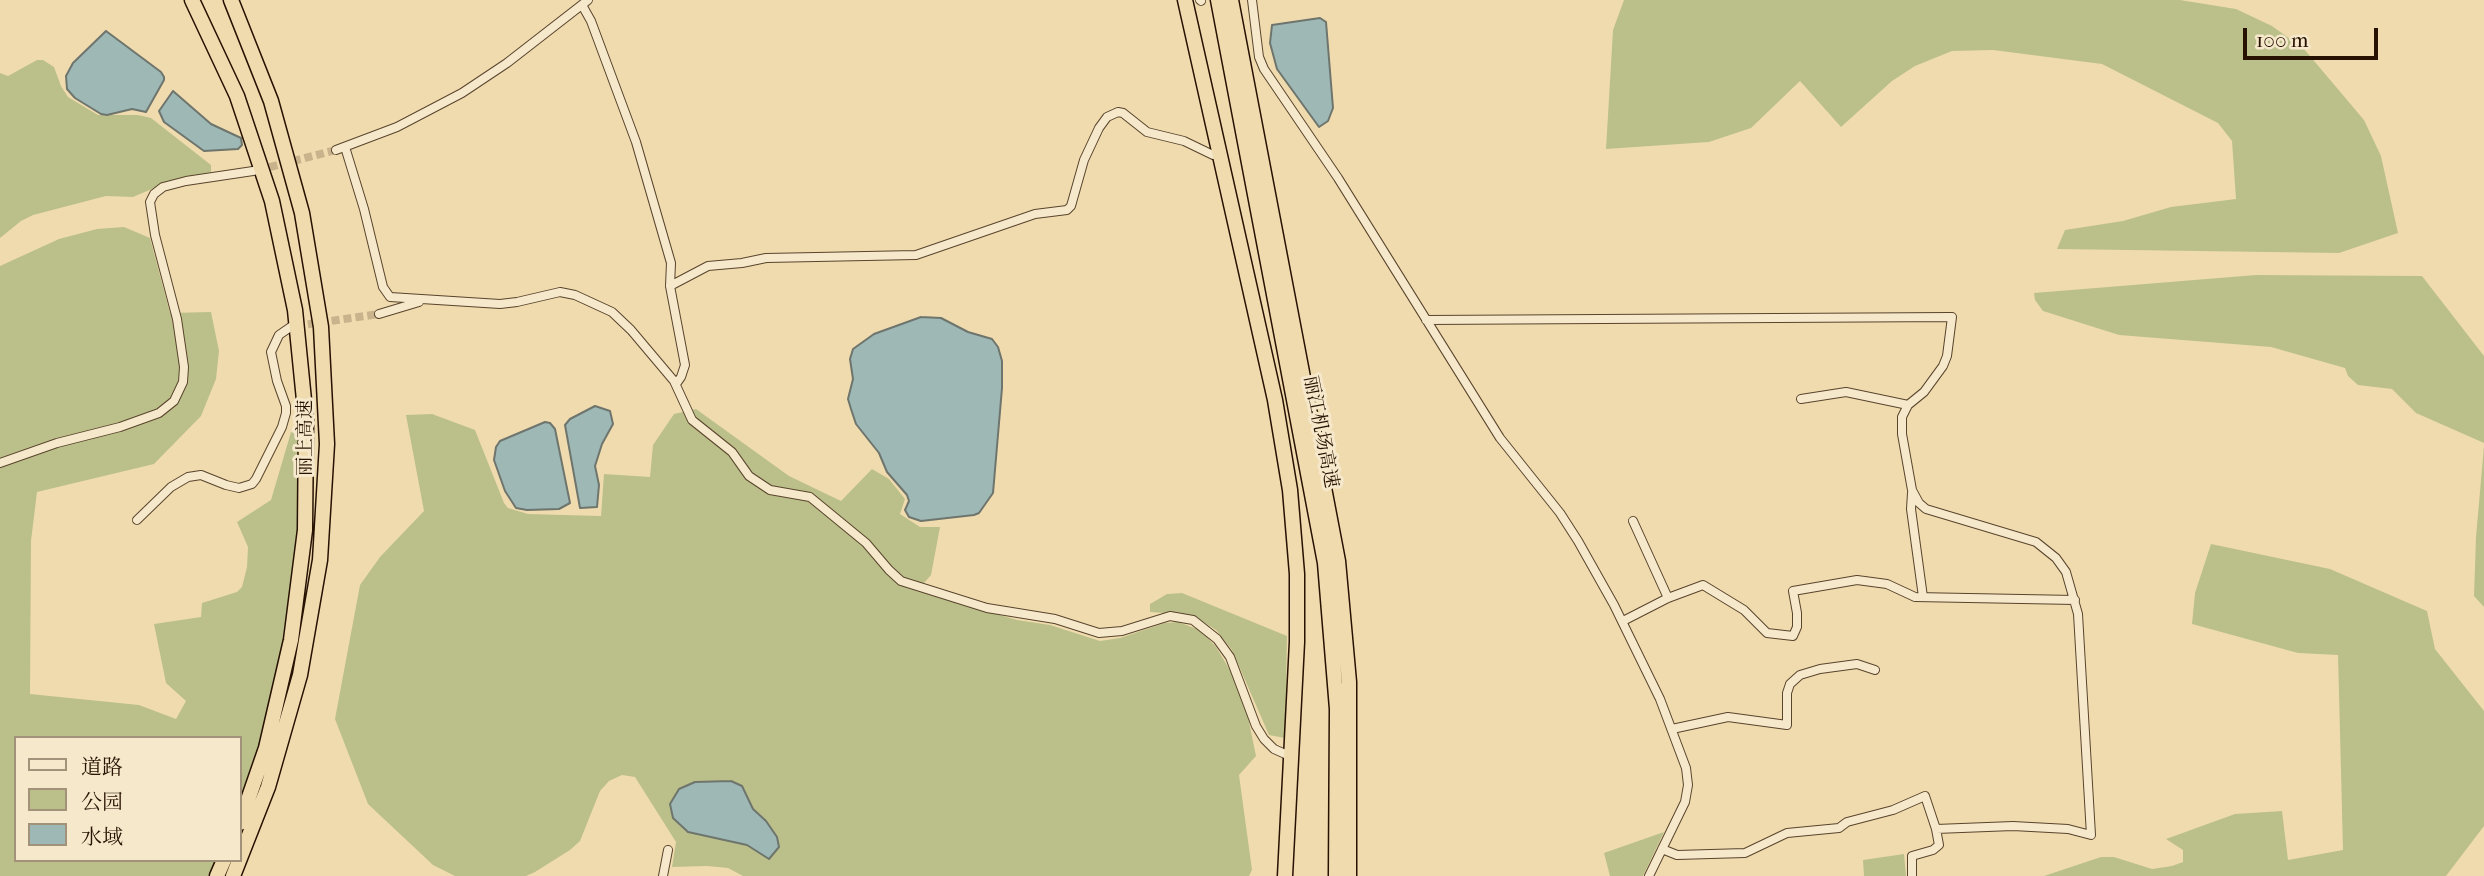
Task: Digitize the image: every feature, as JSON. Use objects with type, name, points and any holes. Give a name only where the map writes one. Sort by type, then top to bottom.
[{"type":"highway","name":"丽上高速","points":[[192,0],[237,96],[272,201],[295,310],[306,420],[306,518],[295,616],[275,713],[246,822]]},
{"type":"highway","name":"丽上高速","points":[[230,0],[271,101],[302,213],[317,302],[326,405],[325,495],[315,598],[291,712],[246,822]]},
{"type":"highway","points":[[1185,0],[1275,400],[1290,490],[1297,608],[1285,876]]},
{"type":"highway","name":"丽江机场高速","points":[[1218,0],[1325,563],[1337,709],[1336,876]]},
{"type":"highway","name":"丽江机场高速","points":[[1231,0],[1338,561],[1350,709],[1349,876]]},
{"type":"street","points":[[1252,0],[1259,57],[1264,69],[1338,178],[1500,438],[1560,513],[1623,621],[1672,729],[1686,768],[1688,785],[1685,802],[1649,876]]},
{"type":"street","points":[[676,384],[683,373],[685,361],[670,286],[671,262],[636,142],[585,2],[518,55],[462,93],[406,124],[341,148],[365,209],[383,287],[390,298],[500,303],[517,302],[554,293],[575,295],[618,317],[676,384],[692,421],[732,452],[749,476],[770,490],[810,497],[866,543],[901,580],[987,608],[1055,619],[1099,633],[1122,631],[1170,616],[1186,618],[1200,624],[1217,639],[1230,657],[1256,726],[1264,739],[1274,749],[1292,757]]},
{"type":"street","points":[[670,286],[708,266],[761,259],[916,254],[1035,214],[1068,210],[1084,160],[1099,128],[1107,117],[1118,112],[1147,132],[1184,141],[1220,156]]},
{"type":"street","points":[[0,463],[57,443],[120,427],[159,413],[174,401],[183,382],[184,367],[177,319],[155,235],[150,202],[154,194],[163,187],[253,171]]},
{"type":"street","points":[[379,314],[425,300]]},
{"type":"street","points":[[1426,320],[1952,317],[1947,356],[1943,366],[1931,384],[1908,405],[1902,417],[1901,428],[1912,490],[1911,509],[1923,597]]},
{"type":"street","points":[[137,520],[171,487],[188,477],[201,475],[239,488],[252,484],[256,479],[286,413],[271,352],[279,335],[292,326]]},
{"type":"street","points":[[1801,399],[1846,393],[1908,405]]},
{"type":"street","points":[[1912,490],[1926,509],[2036,542],[2044,547],[2066,572],[2078,614],[2091,835],[2068,829],[2013,826],[1936,829]]},
{"type":"street","points":[[1633,521],[1668,598]]},
{"type":"street","points":[[1623,621],[1668,598],[1703,585],[1744,610],[1767,633],[1793,636],[1797,627],[1793,591],[1857,580],[1887,583],[1915,597],[2075,600]]},
{"type":"street","points":[[1672,729],[1728,718],[1787,725],[1787,693],[1790,684],[1800,675],[1821,668],[1857,664],[1875,670]]},
{"type":"street","points":[[1662,849],[1677,855],[1745,853],[1787,833],[1839,828],[1847,822],[1893,810],[1925,796],[1939,845],[1933,850],[1912,856],[1912,876]]},
{"type":"street","points":[[663,876],[668,850]]},
{"type":"green space","points":[[1624,0],[2180,0],[2236,9],[2272,26],[2304,49],[2364,120],[2381,156],[2398,233],[2339,253],[2057,249],[2065,230],[2123,221],[2171,207],[2236,199],[2232,141],[2218,123],[2102,64],[1993,50],[1952,51],[1915,66],[1892,81],[1841,127],[1800,81],[1751,128],[1709,142],[1606,149],[1613,30]]},
{"type":"green space","points":[[37,60],[43,60],[54,67],[68,97],[98,115],[138,115],[151,118],[211,165],[211,172],[166,183],[133,197],[106,196],[33,215],[0,238],[0,73],[8,76]]},
{"type":"green space","points":[[124,227],[150,238],[170,313],[211,312],[219,351],[216,379],[201,416],[154,464],[37,492],[31,541],[30,694],[139,705],[176,719],[186,701],[166,683],[154,624],[201,617],[202,603],[237,592],[242,587],[248,547],[237,522],[271,500],[291,432],[301,434],[304,479],[285,660],[242,801],[242,736],[14,736],[14,862],[215,862],[208,876],[0,876],[0,266],[59,239],[97,229]]},
{"type":"green space","points":[[2256,275],[2422,276],[2484,356],[2484,443],[2416,413],[2392,389],[2358,385],[2348,376],[2345,368],[2271,347],[2119,335],[2043,311],[2035,300],[2034,293]]},
{"type":"green space","points":[[696,409],[789,476],[841,501],[872,469],[889,479],[905,499],[900,514],[920,527],[940,527],[931,575],[917,591],[1017,620],[1050,625],[1100,641],[1120,638],[1165,623],[1178,622],[1197,629],[1207,637],[1233,675],[1248,717],[1256,756],[1239,775],[1252,870],[1249,876],[743,876],[728,868],[672,867],[676,842],[635,777],[622,775],[609,781],[600,791],[580,841],[535,872],[526,876],[455,876],[433,865],[368,804],[335,719],[360,585],[380,557],[424,511],[406,415],[432,414],[475,430],[508,508],[528,514],[601,516],[604,474],[650,477],[653,445],[674,414]]},
{"type":"green space","points":[[2484,446],[2484,607],[2474,596]]},
{"type":"green space","points":[[2211,544],[2330,569],[2427,611],[2435,649],[2484,711],[2484,826],[2446,876],[2044,876],[2101,857],[2114,857],[2152,869],[2172,866],[2183,862],[2183,850],[2166,839],[2235,814],[2282,811],[2288,860],[2343,850],[2338,655],[2298,653],[2192,624],[2195,593]]},
{"type":"green space","points":[[1182,593],[1287,636],[1285,738],[1269,735],[1232,650],[1216,630],[1192,615],[1150,612],[1150,604],[1167,594]]},
{"type":"green space","points":[[1664,832],[1643,876],[1610,876],[1604,853]]},
{"type":"green space","points":[[1904,854],[1906,876],[1864,876],[1863,860]]},
{"type":"water","points":[[1320,18],[1326,22],[1333,108],[1328,121],[1319,127],[1277,69],[1270,43],[1272,25]]},
{"type":"water","points":[[106,31],[164,77],[146,112],[132,109],[101,114],[75,98],[67,89],[66,76],[73,63]]},
{"type":"water","points":[[173,91],[211,124],[241,138],[242,145],[238,149],[204,151],[164,122],[159,111]]},
{"type":"water","points":[[921,317],[941,318],[968,332],[992,339],[998,347],[1002,361],[993,493],[979,513],[974,515],[921,521],[909,517],[905,510],[909,501],[907,495],[887,472],[879,453],[856,424],[848,399],[853,379],[850,359],[853,349],[874,334]]},
{"type":"water","points":[[595,406],[610,411],[613,424],[602,444],[595,466],[599,485],[597,507],[580,508],[565,425],[570,419]]},
{"type":"water","points":[[545,422],[555,429],[570,503],[559,509],[516,508],[505,491],[494,460],[496,447],[500,441]]},
{"type":"water","points":[[731,781],[742,786],[753,809],[777,837],[779,847],[769,859],[747,845],[688,832],[673,818],[670,804],[679,789],[695,782]]},
{"type":"tunnel","points":[[258,170],[336,150]]},
{"type":"tunnel","points":[[296,326],[379,314]]}]
